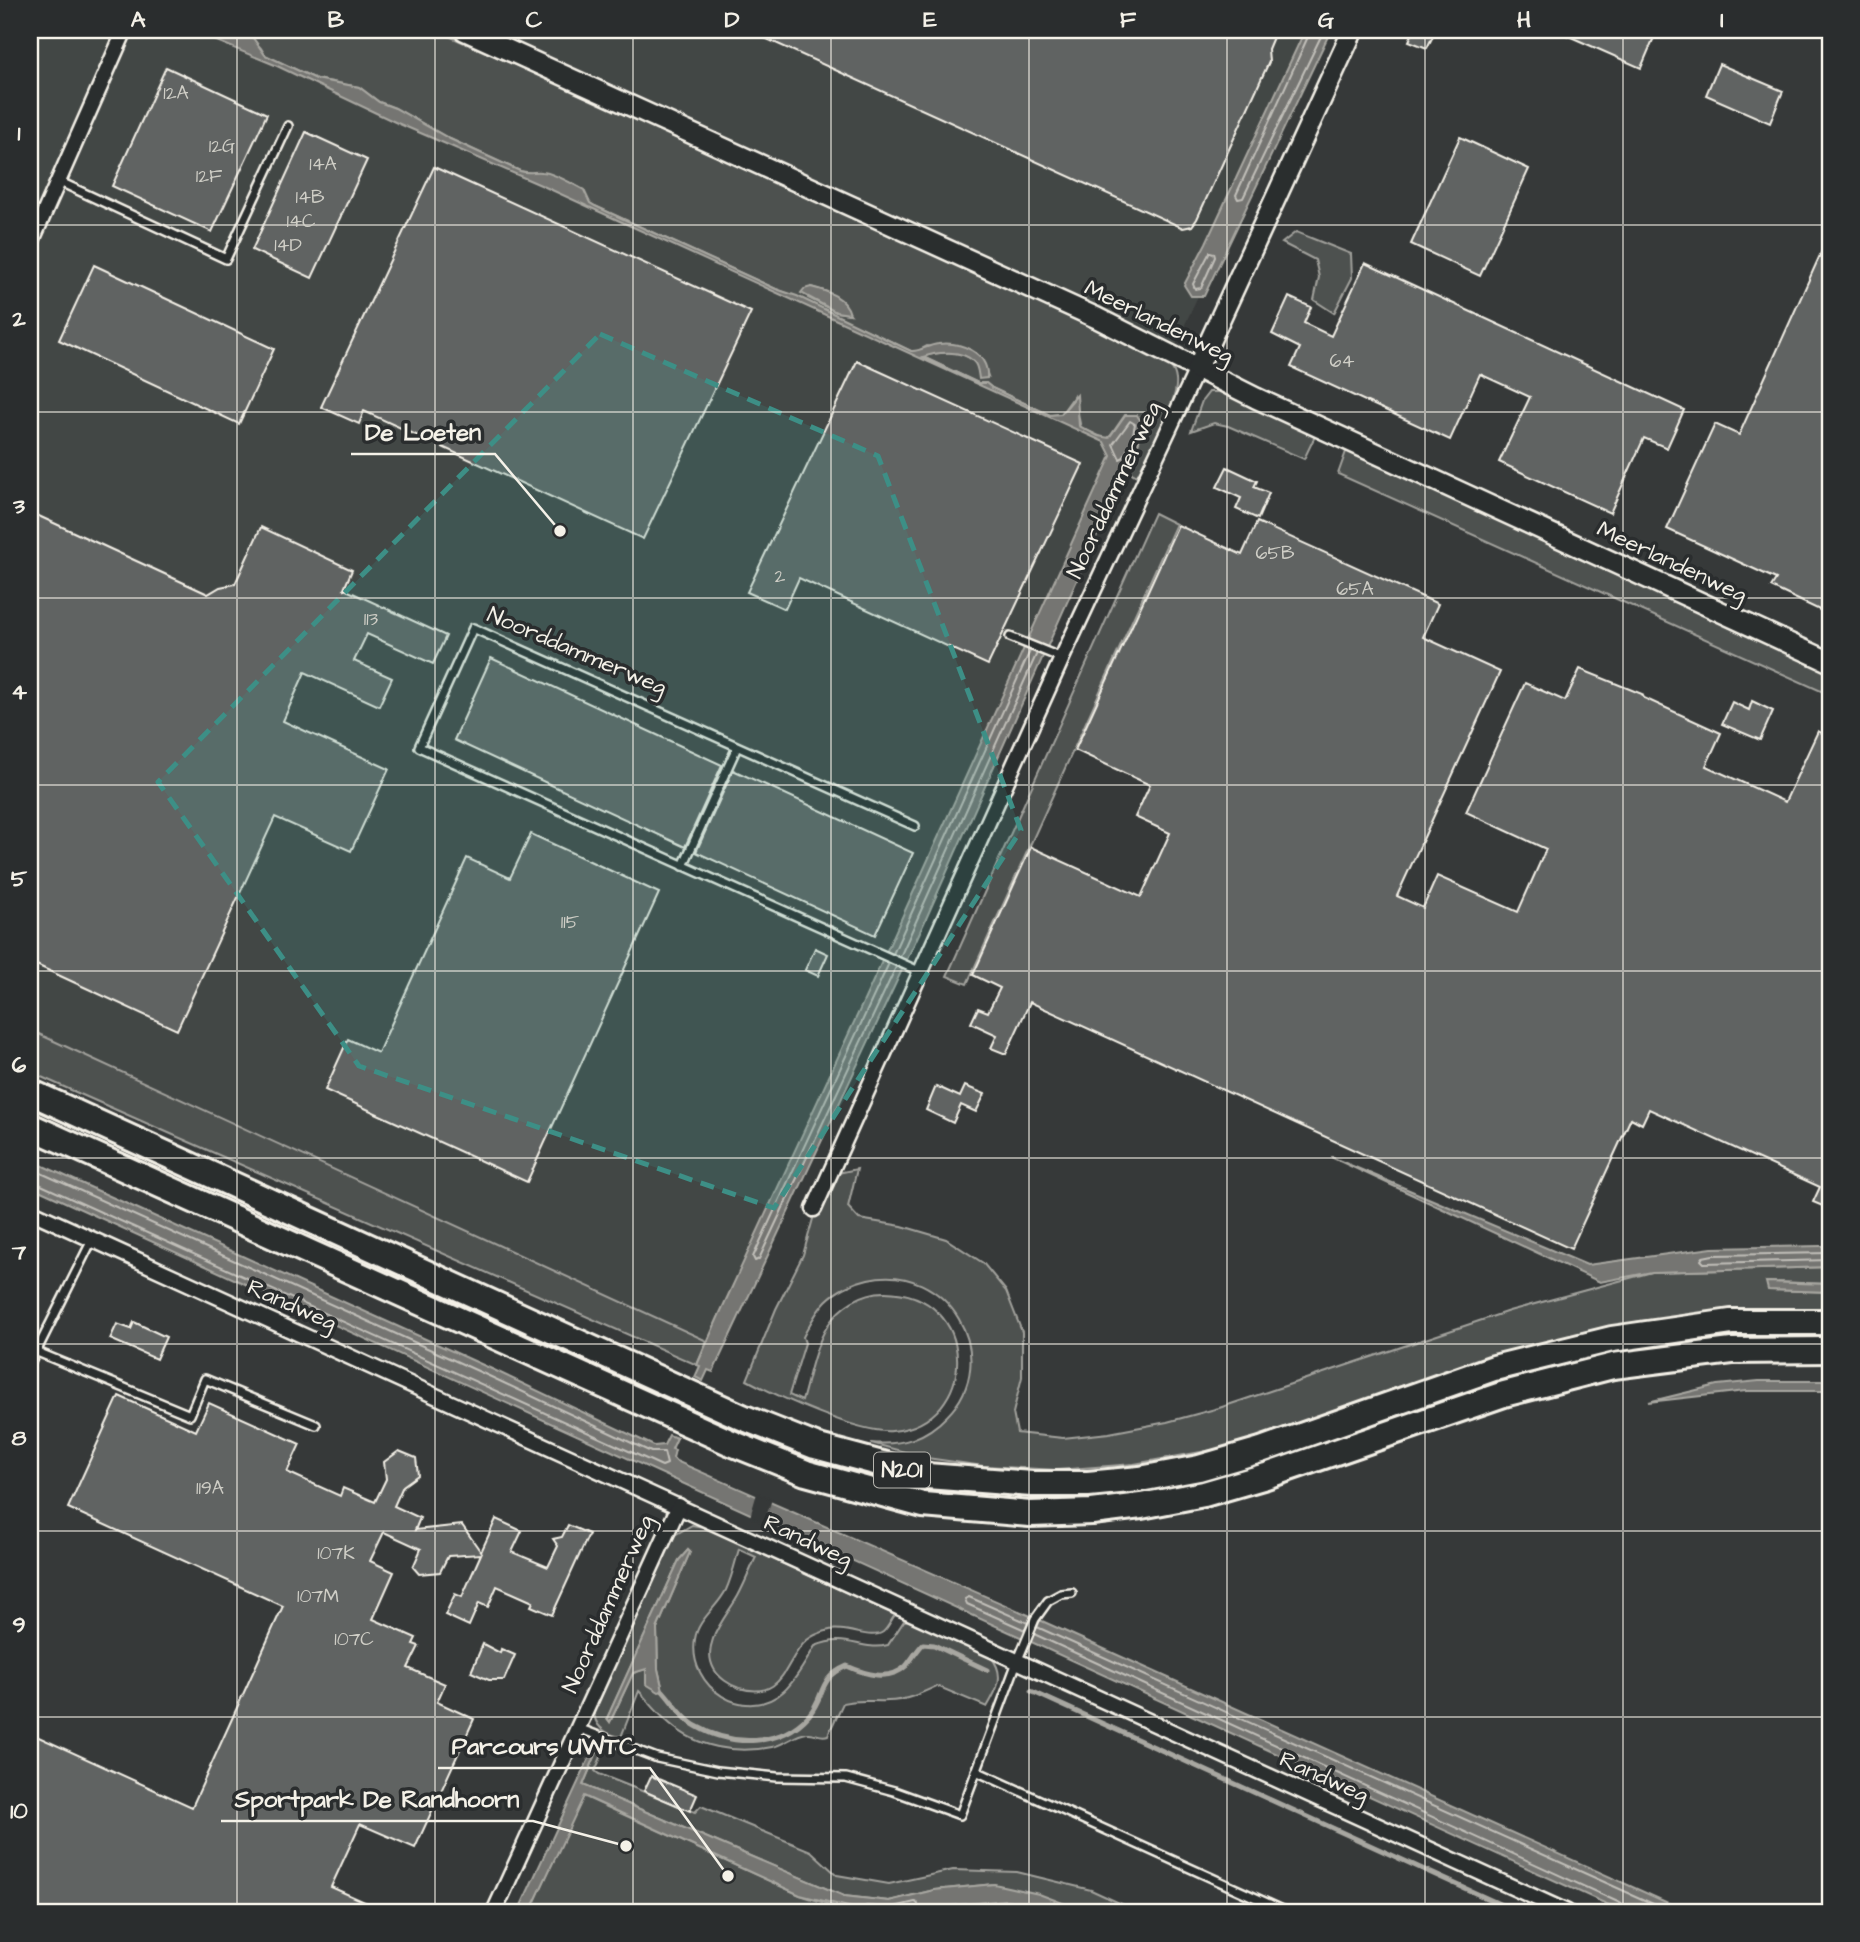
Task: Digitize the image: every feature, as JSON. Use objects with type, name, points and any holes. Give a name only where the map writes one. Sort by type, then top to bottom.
[{"type":"highway","name":"N201","points":[[30,1092],[742,1417],[815,1446],[927,1476],[1046,1484],[1088,1484],[1140,1479],[1199,1468],[1261,1451],[1494,1368],[1612,1339],[1731,1322],[1830,1322]]},
{"type":"highway","name":"N201","points":[[30,1126],[729,1442],[806,1473],[923,1505],[1030,1514],[1092,1512],[1141,1506],[1204,1494],[1266,1476],[1504,1394],[1613,1366],[1732,1350],[1830,1350]]},
{"type":"street","points":[[30,245],[125,30]]},
{"type":"street","name":"Meerlandenweg","points":[[464,30],[1085,312],[1256,398],[1830,662]]},
{"type":"street","name":"Noorddammerweg","points":[[814,1209],[1058,657],[1197,369],[1353,30]]},
{"type":"street","name":"Randweg","points":[[30,1211],[1567,1912]]},
{"type":"street","name":"Noorddammerweg","points":[[494,1912],[679,1506]]},
{"type":"lane","points":[[58,181],[226,259],[288,126]]},
{"type":"lane","name":"Noorddammerweg","points":[[915,826],[473,628],[419,747],[918,970]]},
{"type":"lane","points":[[1013,638],[1058,657]]},
{"type":"lane","points":[[683,866],[737,747]]},
{"type":"lane","points":[[30,1364],[33,1350],[92,1240]]},
{"type":"lane","points":[[33,1350],[190,1415],[205,1379],[316,1425]]},
{"type":"lane","points":[[578,1728],[657,1758],[718,1771],[776,1777],[846,1778],[894,1791],[960,1815],[1035,1619],[1048,1601],[1061,1594],[1072,1593]]},
{"type":"lane","points":[[976,1772],[1287,1912]]},
{"type":"highlighted area","points":[[600,334],[878,456],[1021,830],[774,1208],[359,1066],[158,782]]},
{"type":"shaded area","points":[[30,30],[1319,30],[719,1349],[30,1032]]},
{"type":"shaded area","points":[[207,30],[435,30],[699,145],[1157,355],[1170,366],[1176,380],[1168,414],[1137,476],[1126,470],[1139,441],[1113,434],[1106,439],[1081,428],[1074,396],[1061,414],[1050,415],[986,383],[978,383],[923,357],[941,353],[960,354],[927,346],[916,352],[911,351],[595,206],[580,188],[558,177],[520,171],[379,102],[359,87],[316,79],[265,55],[247,33]],"holes":[[[811,287],[827,292],[850,314],[836,312],[808,298]],[[961,354],[982,359],[988,376],[972,360]]]},
{"type":"shaded area","points":[[1296,232],[1351,254],[1352,278],[1334,313],[1314,300],[1319,277],[1315,260],[1282,243]]},
{"type":"shaded area","points":[[1209,392],[1221,392],[1316,434],[1304,459],[1228,426],[1214,423],[1191,431],[1202,401]]},
{"type":"shaded area","points":[[1347,449],[1830,669],[1830,695],[1338,474]]},
{"type":"shaded area","points":[[1154,513],[1176,524],[967,984],[947,976]]},
{"type":"shaded area","points":[[30,1030],[707,1341],[697,1365],[30,1072]]},
{"type":"shaded area","points":[[857,1169],[848,1207],[859,1219],[902,1226],[946,1239],[983,1263],[1006,1291],[1022,1332],[1022,1377],[1013,1413],[1017,1433],[1063,1438],[1167,1422],[1219,1408],[1509,1311],[1652,1272],[1830,1267],[1830,1284],[1767,1282],[1769,1290],[1830,1292],[1830,1309],[1762,1308],[1640,1321],[1593,1331],[1499,1354],[1229,1447],[1134,1464],[1057,1470],[983,1466],[927,1458],[871,1443],[903,1442],[922,1435],[947,1416],[963,1393],[970,1368],[968,1342],[959,1319],[943,1299],[922,1285],[896,1277],[868,1279],[846,1287],[830,1297],[816,1313],[803,1337],[805,1343],[789,1395],[802,1401],[815,1352],[823,1334],[845,1306],[860,1297],[876,1293],[885,1292],[916,1298],[939,1313],[952,1334],[957,1359],[954,1384],[941,1406],[921,1423],[892,1431],[860,1427],[798,1404],[747,1380],[776,1309],[803,1255],[816,1208],[838,1173]]},
{"type":"shaded area","points":[[692,1525],[704,1527],[895,1615],[885,1630],[878,1634],[833,1630],[811,1637],[799,1649],[775,1684],[754,1691],[736,1687],[716,1672],[710,1650],[717,1631],[738,1596],[756,1557],[739,1549],[726,1590],[700,1625],[695,1639],[695,1657],[700,1673],[722,1696],[753,1704],[769,1701],[789,1686],[815,1646],[836,1641],[869,1646],[888,1645],[904,1621],[908,1620],[991,1657],[999,1676],[994,1695],[987,1707],[937,1686],[901,1700],[843,1703],[828,1735],[807,1733],[776,1746],[745,1750],[718,1747],[692,1738],[665,1719],[639,1691],[621,1737],[609,1734],[595,1720],[594,1708],[673,1536]],"holes":[[[688,1550],[690,1552],[657,1629],[658,1669],[663,1690],[646,1669],[633,1673],[610,1722],[607,1718],[679,1560]]]},
{"type":"shaded area","points":[[605,1748],[595,1771],[599,1774],[695,1812],[701,1806],[811,1851],[837,1875],[889,1884],[953,1870],[1017,1872],[1091,1890],[1139,1912],[1086,1912],[994,1884],[934,1890],[889,1901],[844,1896],[583,1785],[597,1752]]},
{"type":"shaded area","points":[[583,1796],[800,1895],[853,1912],[530,1912]]},
{"type":"shaded area","points":[[1011,1904],[1029,1912],[933,1912]]},
{"type":"water","points":[[190,30],[247,33],[265,55],[316,79],[359,87],[379,102],[520,171],[546,173],[563,179],[584,190],[590,203],[595,206],[776,289],[797,296],[911,351],[938,344],[955,344],[972,350],[983,361],[987,378],[979,379],[975,364],[963,355],[942,353],[923,357],[978,383],[986,383],[1050,415],[1061,414],[1077,395],[1079,426],[1098,436],[1109,438],[1125,415],[1137,415],[1142,423],[1139,441],[925,921],[713,1372],[708,1370],[703,1381],[695,1377],[700,1366],[697,1365],[1111,456],[1104,442],[543,186],[395,122],[275,65]]},
{"type":"water","points":[[1305,30],[1331,30],[1204,296],[1191,296],[1184,285]]},
{"type":"water","points":[[811,287],[840,299],[850,314],[836,312],[801,293]]},
{"type":"water","points":[[1331,1157],[1587,1265],[1712,1248],[1830,1246],[1830,1267],[1652,1272],[1600,1282]]},
{"type":"water","points":[[30,1160],[494,1370],[654,1446],[664,1445],[669,1435],[677,1438],[672,1449],[675,1450],[673,1458],[676,1461],[1042,1621],[1688,1912],[1624,1912],[30,1186]]},
{"type":"water","points":[[1766,1282],[1830,1284],[1830,1292],[1768,1290]]},
{"type":"water","points":[[1759,1381],[1830,1381],[1830,1391],[1746,1391],[1648,1402],[1717,1385]]},
{"type":"water","points":[[688,1550],[690,1552],[657,1629],[658,1669],[663,1691],[659,1692],[646,1684],[646,1669],[633,1673],[610,1722],[607,1718],[679,1560]]},
{"type":"water","points":[[593,1750],[597,1752],[583,1785],[844,1896],[889,1901],[934,1890],[994,1884],[1039,1894],[1086,1912],[1057,1912],[1042,1906],[1006,1900],[895,1912],[868,1912],[800,1895],[584,1796],[530,1912],[518,1912]]},
{"type":"pier","points":[[757,1493],[772,1499],[764,1523],[750,1517]]},
{"type":"building","points":[[747,30],[1276,30],[1268,49],[1269,62],[1197,219],[1192,226],[1183,228]]},
{"type":"building","points":[[1414,30],[1436,30],[1427,48],[1409,41]]},
{"type":"building","points":[[1555,30],[1643,30],[1655,35],[1641,68]]},
{"type":"building","points":[[1719,64],[1783,91],[1770,123],[1706,95]]},
{"type":"building","points":[[166,67],[267,114],[212,232],[112,186]]},
{"type":"building","points":[[306,132],[367,160],[312,278],[252,250]]},
{"type":"building","points":[[1460,137],[1529,169],[1480,276],[1411,244]]},
{"type":"building","points":[[434,167],[751,312],[643,539],[364,411],[359,424],[321,407]]},
{"type":"building","points":[[1830,233],[1830,615],[1771,587],[1776,579],[1667,529],[1715,424],[1739,435]]},
{"type":"building","points":[[1365,263],[1684,410],[1667,448],[1644,438],[1610,513],[1499,462],[1530,397],[1480,374],[1450,440],[1291,367],[1300,348],[1272,334],[1289,297],[1311,307],[1304,323],[1331,336]]},
{"type":"building","points":[[94,265],[274,349],[239,424],[59,340]]},
{"type":"building","points":[[857,361],[1083,464],[988,665],[799,578],[785,609],[747,592]]},
{"type":"building","points":[[1227,467],[1257,481],[1254,487],[1269,493],[1258,519],[1236,509],[1241,498],[1217,487]]},
{"type":"building","points":[[30,512],[208,594],[220,587],[235,584],[261,527],[352,570],[344,589],[446,636],[433,664],[367,634],[354,661],[392,678],[379,706],[305,672],[283,721],[389,769],[351,851],[275,817],[177,1030],[30,962]]},
{"type":"building","points":[[1257,522],[1438,604],[1423,637],[1500,672],[1397,896],[1423,908],[1437,876],[1518,912],[1546,849],[1466,812],[1525,683],[1565,701],[1580,669],[1642,694],[1644,698],[1721,733],[1706,766],[1785,802],[1818,731],[1830,737],[1830,1209],[1813,1202],[1820,1187],[1649,1109],[1642,1124],[1631,1118],[1571,1249],[1030,1002],[1006,1054],[991,1048],[997,1035],[971,1023],[978,1008],[988,1012],[1000,988],[973,975],[1031,847],[1141,897],[1170,833],[1135,817],[1150,785],[1075,750],[1178,525],[1242,555]]},
{"type":"building","points":[[491,658],[722,765],[685,847],[454,740]]},
{"type":"building","points":[[1752,701],[1773,711],[1760,740],[1722,724],[1732,702],[1749,710]]},
{"type":"building","points":[[733,770],[913,853],[875,935],[696,852]]},
{"type":"building","points":[[531,834],[659,893],[527,1182],[325,1090],[348,1039],[378,1053],[467,858],[510,878]]},
{"type":"building","points":[[815,948],[828,954],[818,976],[805,970]]},
{"type":"building","points":[[936,1086],[960,1097],[965,1086],[985,1094],[976,1112],[961,1105],[953,1123],[926,1110]]},
{"type":"building","points":[[134,1322],[166,1337],[156,1359],[110,1339],[117,1324],[131,1329]]},
{"type":"building","points":[[119,1396],[196,1431],[209,1403],[300,1444],[287,1472],[340,1496],[343,1488],[375,1502],[386,1479],[384,1462],[399,1451],[416,1458],[418,1475],[403,1486],[394,1506],[420,1518],[415,1530],[462,1525],[481,1552],[496,1519],[522,1531],[512,1552],[548,1567],[558,1546],[553,1539],[562,1537],[568,1525],[589,1534],[552,1615],[531,1606],[533,1602],[497,1586],[488,1607],[479,1603],[469,1626],[445,1615],[455,1594],[462,1597],[481,1554],[448,1556],[440,1572],[419,1574],[413,1567],[421,1549],[384,1532],[370,1561],[394,1572],[373,1619],[416,1638],[413,1644],[419,1646],[408,1668],[445,1684],[437,1702],[474,1719],[415,1848],[360,1824],[331,1887],[387,1912],[30,1912],[30,1733],[192,1807],[283,1606],[68,1508]]},
{"type":"building","points":[[483,1644],[500,1653],[501,1649],[515,1655],[504,1680],[489,1680],[471,1672]]},
{"type":"building","points":[[651,1776],[697,1795],[690,1811],[644,1791]]},
{"type":"waterway","points":[[663,1691],[682,1715],[696,1726],[725,1738],[756,1740],[770,1738],[798,1726],[814,1708],[826,1682],[847,1666],[869,1674],[892,1674],[906,1666],[923,1644],[934,1645],[987,1670]]},
{"type":"waterway","points":[[1031,1691],[1517,1912]]},
{"type":"place","name":"De Loeten","points":[[560,531]]},
{"type":"place","name":"Sportpark De Randhoorn","points":[[626,1846]]},
{"type":"place","name":"Parcours UWTC","points":[[728,1876]]}]
